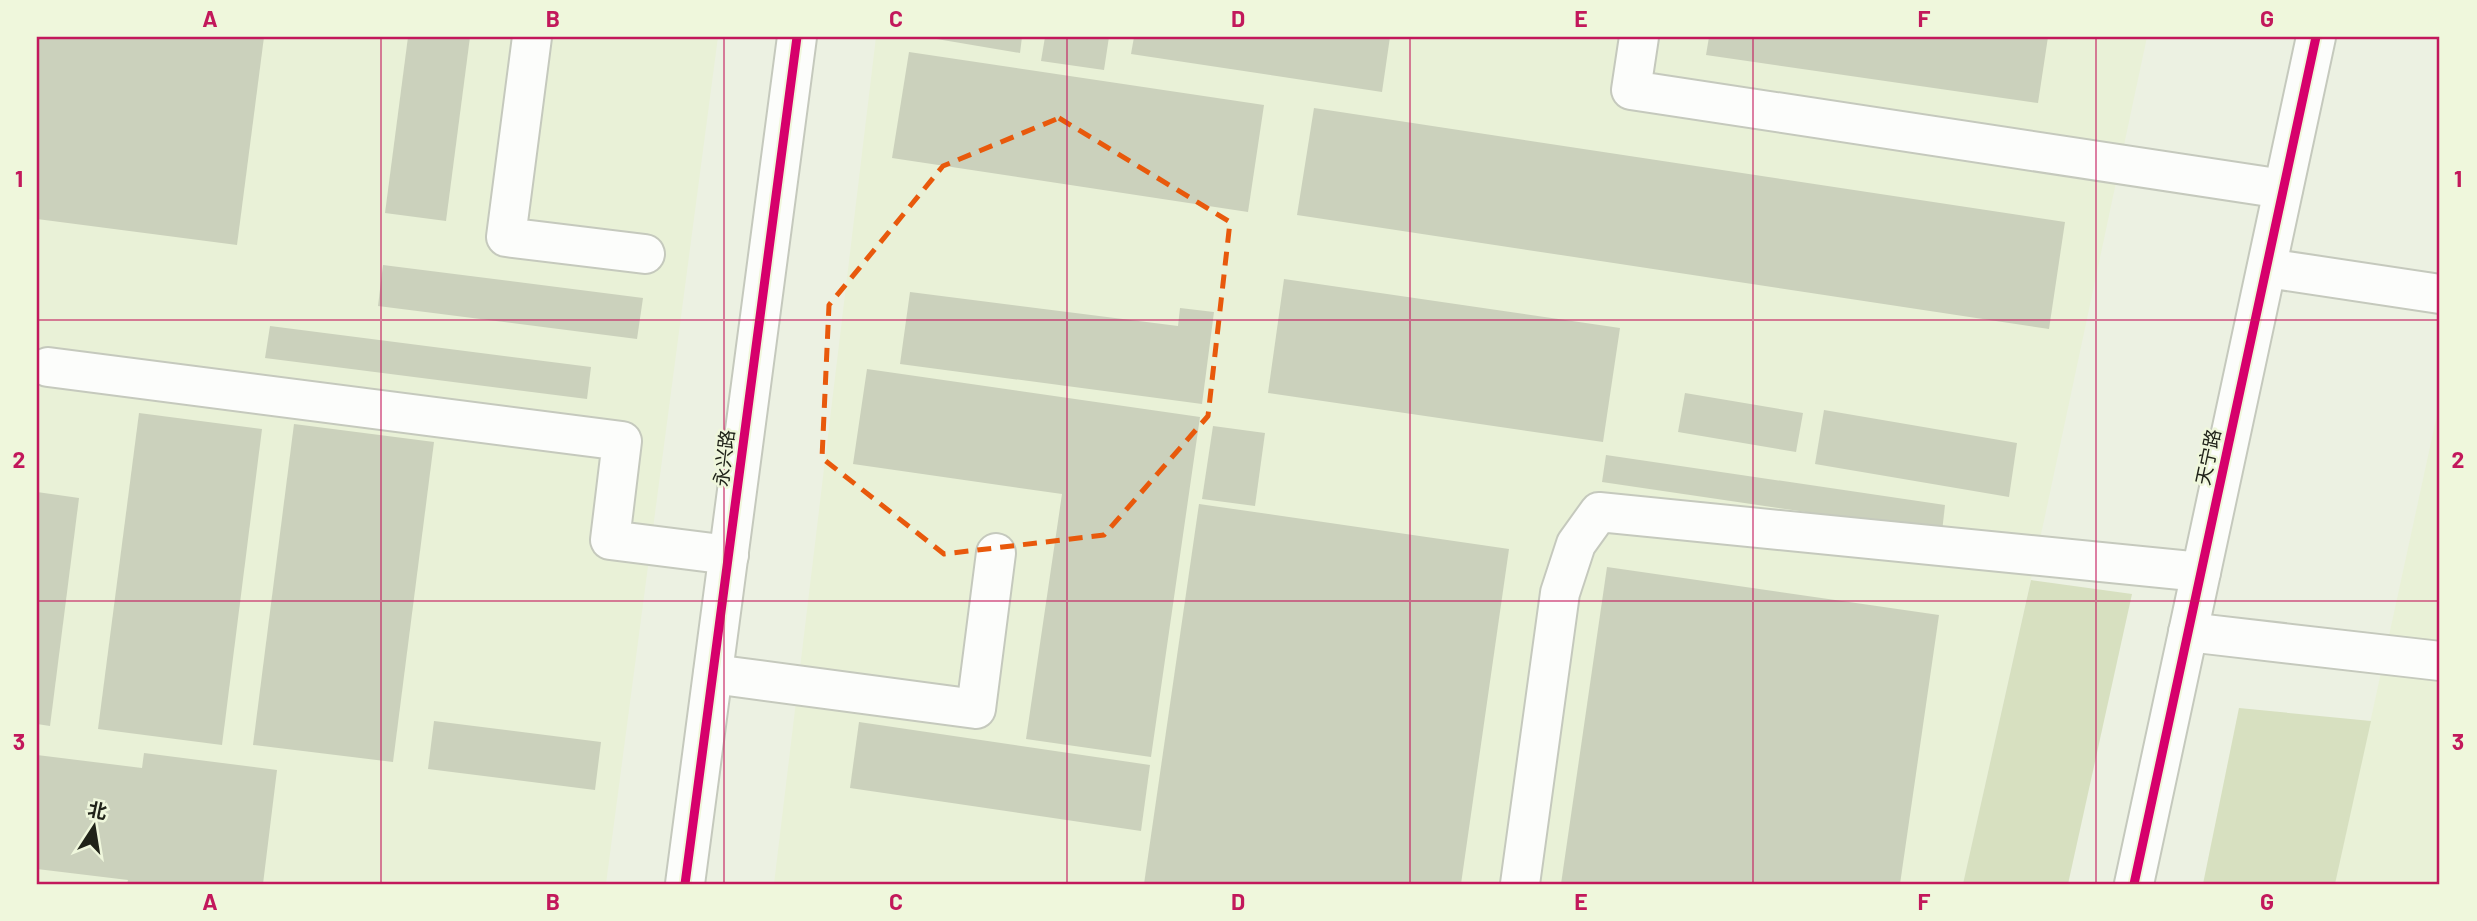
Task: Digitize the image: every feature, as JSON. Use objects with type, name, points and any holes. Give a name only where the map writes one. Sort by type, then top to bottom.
[{"type":"street","points":[[532,37],[506,237],[645,254]]},
{"type":"street","name":"永兴路","points":[[685,884],[797,37]]},
{"type":"street","points":[[1639,37],[1631,90],[2283,189]]},
{"type":"street","name":"天宁路","points":[[2134,884],[2316,37]]},
{"type":"street","points":[[2267,268],[2440,293]]},
{"type":"street","points":[[48,367],[622,441],[610,540],[729,555]]},
{"type":"street","points":[[1520,884],[1560,593],[1576,544],[1599,512],[2201,572]]},
{"type":"street","points":[[713,674],[976,709],[996,553]]},
{"type":"street","points":[[2188,632],[2440,661]]},
{"type":"highlighted area","points":[[1059,118],[1230,222],[1208,416],[1104,535],[944,554],[822,458],[829,305],[943,166]]},
{"type":"shaded area","points":[[37,37],[718,37],[606,884],[37,884]]},
{"type":"shaded area","points":[[876,37],[2147,37],[1963,884],[774,884]]},
{"type":"shaded area","points":[[2440,401],[2440,884],[2335,884]]},
{"type":"shaded area","points":[[2031,580],[2132,594],[2068,884],[1963,884]]},
{"type":"shaded area","points":[[2239,708],[2371,721],[2335,884],[2203,884]]},
{"type":"building","points":[[37,37],[264,37],[237,245],[37,219]]},
{"type":"building","points":[[408,37],[470,37],[446,221],[385,213]]},
{"type":"building","points":[[925,37],[1022,37],[1020,53]]},
{"type":"building","points":[[1045,37],[1109,37],[1104,70],[1041,61]]},
{"type":"building","points":[[1134,37],[1390,37],[1382,92],[1131,54]]},
{"type":"building","points":[[1709,37],[2048,37],[2038,103],[1706,55]]},
{"type":"building","points":[[909,52],[1264,105],[1248,212],[892,158]]},
{"type":"building","points":[[1314,108],[2065,222],[2049,329],[1297,215]]},
{"type":"building","points":[[383,265],[643,298],[637,339],[378,306]]},
{"type":"building","points":[[1284,279],[1620,328],[1603,442],[1268,393]]},
{"type":"building","points":[[910,292],[1178,326],[1180,308],[1214,312],[1202,404],[900,364]]},
{"type":"building","points":[[270,326],[591,367],[587,399],[265,358]]},
{"type":"building","points":[[867,369],[1200,417],[1151,757],[1026,739],[1062,494],[853,464]]},
{"type":"building","points":[[1685,393],[1803,413],[1796,452],[1678,432]]},
{"type":"building","points":[[1824,410],[2017,443],[2009,497],[1815,464]]},
{"type":"building","points":[[139,413],[262,429],[222,745],[98,729]]},
{"type":"building","points":[[294,424],[434,442],[393,762],[253,745]]},
{"type":"building","points":[[1213,426],[1265,433],[1255,506],[1202,499]]},
{"type":"building","points":[[1606,455],[1945,505],[1942,532],[1602,482]]},
{"type":"building","points":[[37,492],[79,498],[50,726],[37,724]]},
{"type":"building","points":[[1199,504],[1509,549],[1461,884],[1144,884]]},
{"type":"building","points":[[1607,567],[1939,615],[1900,884],[1561,884]]},
{"type":"building","points":[[434,721],[601,742],[595,790],[428,769]]},
{"type":"building","points":[[859,722],[1150,765],[1141,831],[850,788]]},
{"type":"building","points":[[144,753],[277,770],[263,884],[127,884],[128,880],[37,869],[37,755],[142,768]]},
{"type":"cycle path","points":[[685,884],[797,37]]},
{"type":"cycle path","points":[[2134,884],[2316,37]]}]
